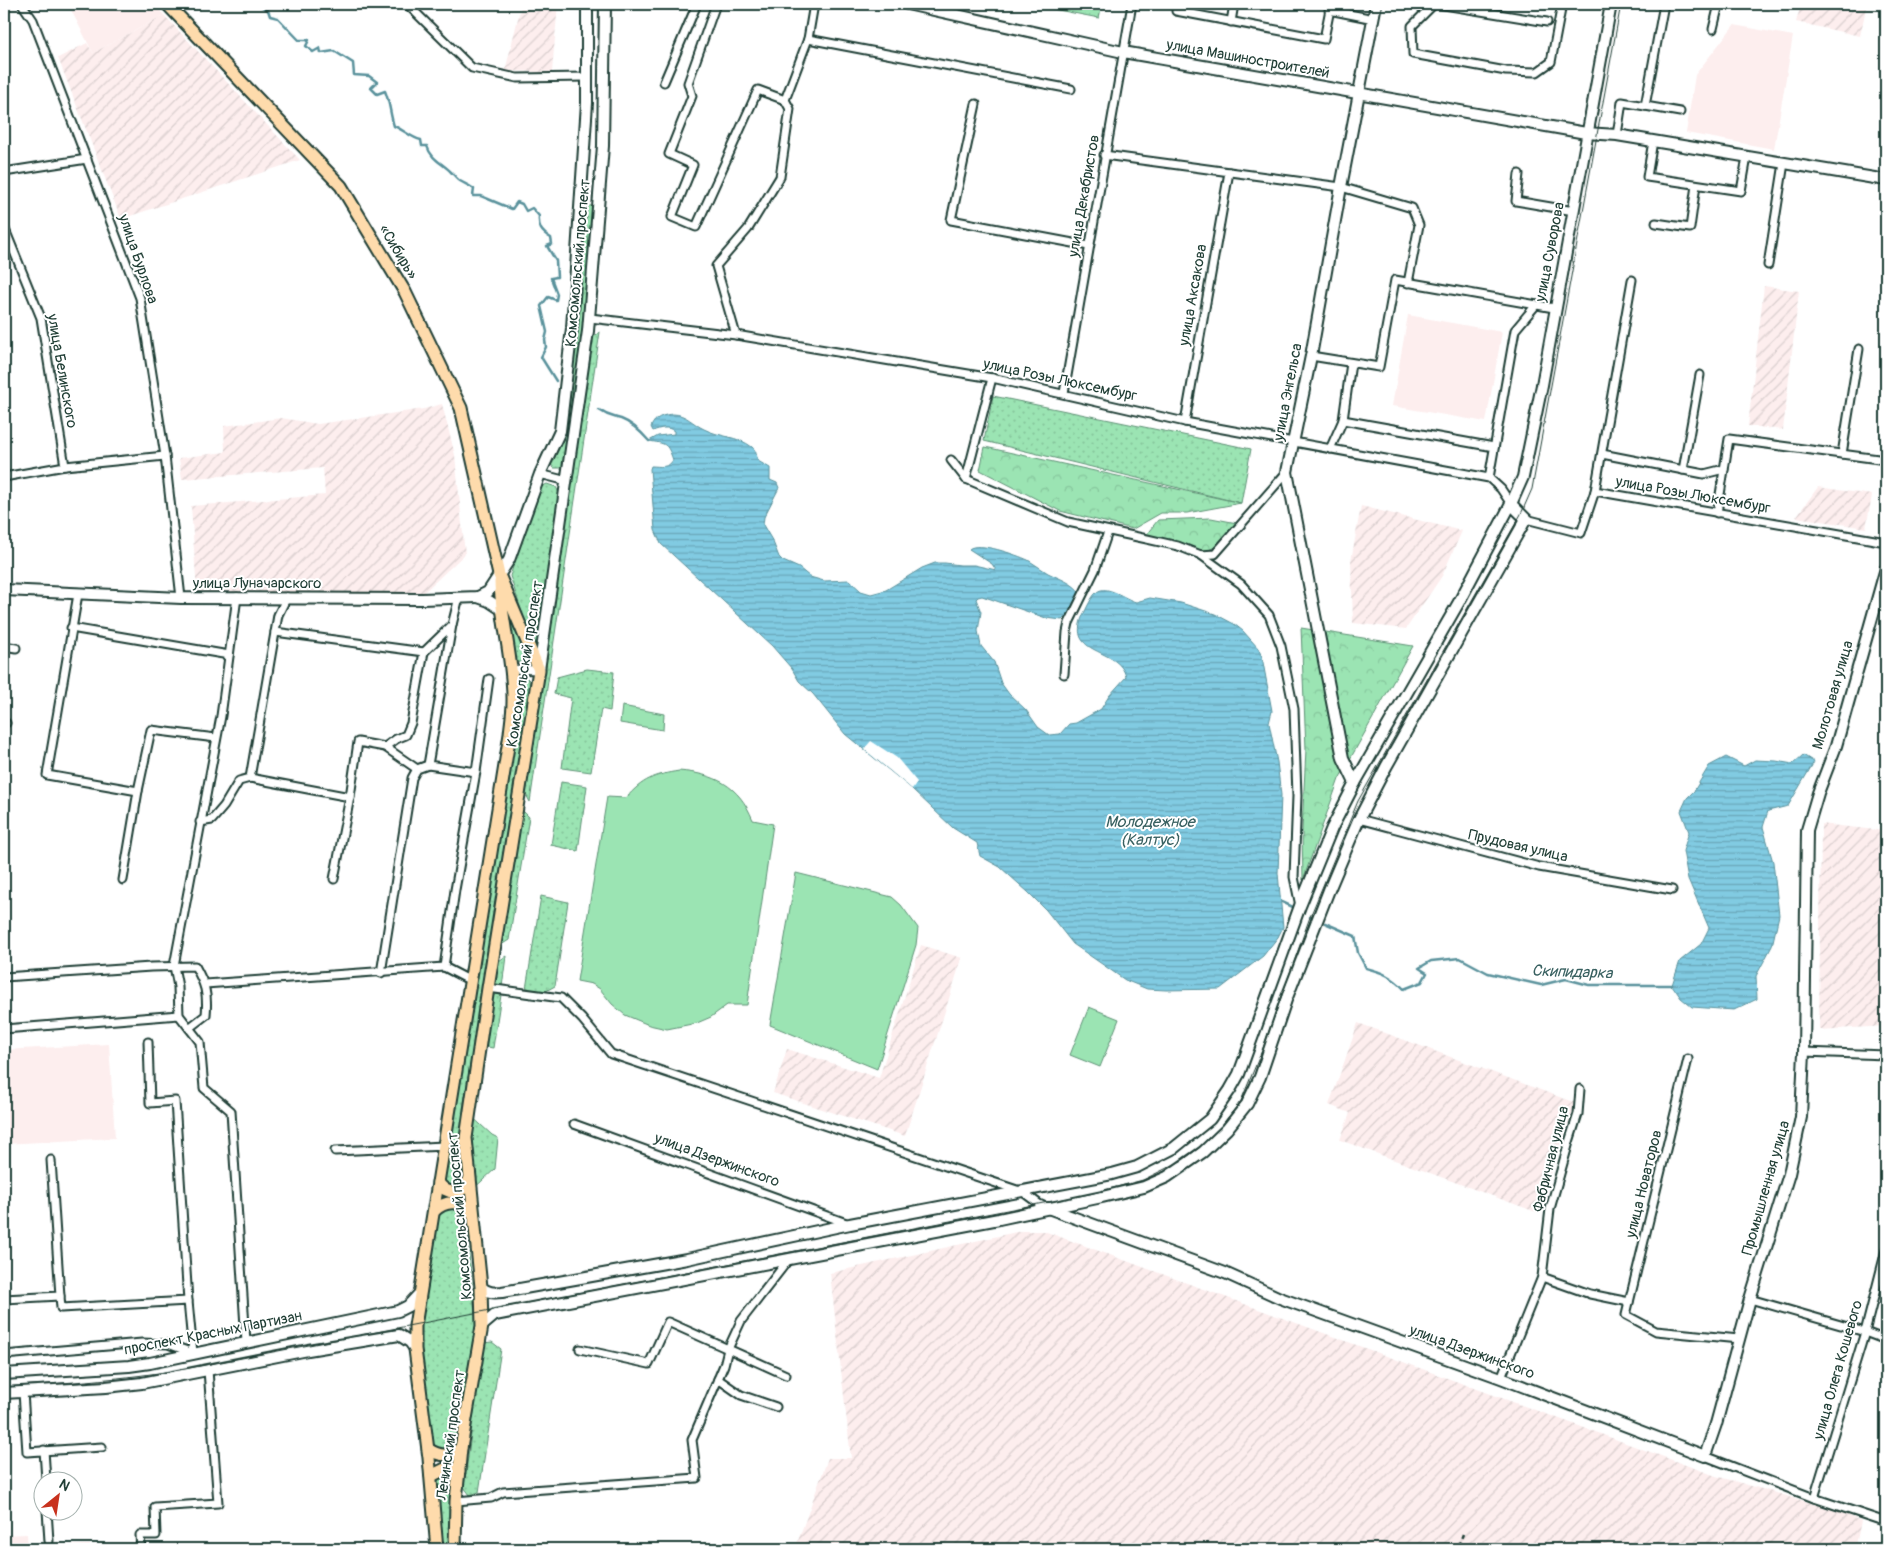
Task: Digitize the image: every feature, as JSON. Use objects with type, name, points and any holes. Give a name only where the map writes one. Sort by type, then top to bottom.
[{"type":"main road","name":"«Сибирь»","points":[[167,4],[341,186],[405,292],[461,408],[499,575],[501,609],[510,669]]},
{"type":"main road","name":"Комсомольский проспект","points":[[499,575],[509,560],[540,474],[560,431],[572,328],[587,103],[587,4]]},
{"type":"main road","name":"Комсомольский проспект","points":[[482,1326],[481,1287],[466,1138],[539,670],[590,318],[604,146],[605,4]]},
{"type":"main road","name":"улица Машиностроителей","points":[[907,4],[1124,52],[1586,133],[1617,134],[1886,180]]},
{"type":"main road","name":"улица Энгельса","points":[[1355,783],[1343,758],[1287,472],[1311,356],[1376,4]]},
{"type":"main road","name":"улица Суворова","points":[[481,1287],[485,1291],[492,1293],[502,1292],[687,1259],[850,1224],[1112,1174],[1138,1167],[1174,1148],[1210,1119],[1239,1074],[1300,906],[1332,828],[1355,783],[1459,602],[1511,504],[1523,477],[1542,385],[1554,308],[1574,210],[1586,133],[1611,4]]},
{"type":"main road","points":[[581,195],[592,201],[597,200],[599,197]]},
{"type":"main road","points":[[482,1326],[495,1315],[1048,1208],[1144,1187],[1167,1177],[1187,1165],[1227,1129],[1247,1104],[1260,1077],[1286,1000],[1359,819],[1526,519],[1511,504]]},
{"type":"main road","name":"Молотовая улица","points":[[1807,830],[1818,793],[1836,746],[1886,568]]},
{"type":"main road","name":"«Сибирь»","points":[[499,575],[539,670]]},
{"type":"main road","points":[[478,597],[488,592],[499,575]]},
{"type":"main road","name":"улица Луначарского","points":[[4,590],[181,598],[478,597]]},
{"type":"main road","points":[[478,597],[489,600],[501,609]]},
{"type":"main road","name":"Комсомольский проспект","points":[[415,1349],[415,1326],[420,1293],[510,734],[513,702],[510,669]]},
{"type":"main road","name":"Промышленная улица","points":[[1705,1456],[1716,1424],[1750,1299],[1791,1164],[1801,1117],[1804,1052],[1807,830]]},
{"type":"main road","points":[[438,1182],[446,1190],[453,1192],[465,1187],[470,1180]]},
{"type":"main road","points":[[434,1211],[442,1204],[453,1202],[467,1207],[473,1214]]},
{"type":"main road","name":"улица Дзержинского","points":[[1048,1208],[1225,1273],[1280,1298],[1501,1378],[1705,1456]]},
{"type":"main road","name":"проспект Красных Партизан","points":[[4,1374],[129,1366],[398,1311],[408,1306],[420,1293]]},
{"type":"main road","name":"Ленинский проспект","points":[[455,1549],[456,1501],[461,1448],[482,1326]]},
{"type":"main road","points":[[4,1393],[142,1383],[308,1350],[399,1335],[410,1342],[415,1349]]},
{"type":"main road","name":"Ленинский проспект","points":[[415,1349],[431,1476],[437,1549]]},
{"type":"main road","points":[[428,1450],[437,1455],[446,1455],[454,1453],[461,1448]]},
{"type":"main road","points":[[431,1476],[445,1469],[459,1472]]},
{"type":"street","name":"улица Бурлова","points":[[22,4],[33,20],[140,298],[165,456],[181,598]]},
{"type":"street","points":[[407,4],[472,68],[517,78],[587,77]]},
{"type":"street","points":[[664,82],[697,4]]},
{"type":"street","points":[[716,4],[688,83],[692,96],[669,154],[693,165],[672,217],[696,227],[758,90],[785,100],[790,109],[780,177],[748,229],[716,266],[736,335]]},
{"type":"street","points":[[785,100],[808,39],[814,4]]},
{"type":"street","name":"улица Декабристов","points":[[1064,393],[1104,155],[1132,4]]},
{"type":"street","points":[[1177,4],[1176,11],[1324,39],[1330,7],[1374,19]]},
{"type":"street","points":[[1231,22],[1234,4]]},
{"type":"street","points":[[1434,4],[1412,26],[1412,54],[1506,71],[1538,72],[1551,62],[1562,4]]},
{"type":"street","points":[[1438,4],[1547,22]]},
{"type":"street","points":[[1645,106],[1664,4]]},
{"type":"street","points":[[1713,29],[1719,4]]},
{"type":"street","points":[[808,39],[1071,89]]},
{"type":"street","points":[[1617,134],[1622,102],[1680,112]]},
{"type":"street","points":[[976,104],[951,220],[1089,246]]},
{"type":"street","points":[[1653,141],[1648,177],[1741,191],[1747,157]]},
{"type":"street","points":[[1104,155],[1341,187],[1412,208],[1419,225],[1408,283]]},
{"type":"street","points":[[4,172],[87,160]]},
{"type":"street","points":[[1768,264],[1784,163]]},
{"type":"street","name":"улица Аксакова","points":[[1185,422],[1229,172]]},
{"type":"street","points":[[1519,174],[1516,201],[1574,210]]},
{"type":"street","points":[[1656,223],[1690,228],[1696,185]]},
{"type":"street","name":"улица Белинского","points":[[4,227],[40,318],[65,466]]},
{"type":"street","points":[[1311,356],[1379,367],[1395,280],[1554,308]]},
{"type":"street","points":[[1596,491],[1632,280]]},
{"type":"street","points":[[1511,504],[1501,489],[1489,478],[1515,330],[1536,305]]},
{"type":"street","name":"улица Розы Люксембург","points":[[590,318],[736,335],[992,378],[1185,422],[1489,478]]},
{"type":"street","points":[[1842,454],[1859,349]]},
{"type":"street","points":[[1330,449],[1343,420],[1351,363]]},
{"type":"street","points":[[1683,470],[1700,375]]},
{"type":"street","points":[[966,479],[992,378]]},
{"type":"street","points":[[1343,420],[1494,447]]},
{"type":"street","points":[[1717,513],[1729,439],[1886,460]]},
{"type":"street","points":[[1602,454],[1704,474],[1724,470]]},
{"type":"street","points":[[4,477],[65,466],[165,456]]},
{"type":"street","points":[[951,460],[966,479],[1068,522],[1178,546],[1201,555],[1241,584],[1270,615],[1282,646],[1294,709],[1297,796],[1294,878],[1300,906]]},
{"type":"street","points":[[1201,555],[1215,554],[1250,517],[1287,472]]},
{"type":"street","points":[[540,474],[567,481]]},
{"type":"street","name":"улица Розы Люксембург","points":[[1526,519],[1581,533],[1596,491],[1886,542]]},
{"type":"street","points":[[1064,674],[1069,623],[1095,570],[1108,532]]},
{"type":"street","points":[[78,594],[47,776],[138,791]]},
{"type":"street","points":[[237,597],[216,738],[174,966],[178,987],[179,1016],[200,1042],[204,1088],[231,1111],[246,1342]]},
{"type":"street","points":[[250,778],[278,615],[287,597]]},
{"type":"street","points":[[428,765],[452,626],[459,597]]},
{"type":"street","points":[[385,747],[406,735],[411,722],[424,652],[452,626]]},
{"type":"street","points":[[71,628],[229,655]]},
{"type":"street","points":[[275,632],[424,652]]},
{"type":"street","points":[[4,646],[16,648]]},
{"type":"street","points":[[510,669],[539,670]]},
{"type":"street","points":[[444,967],[455,890],[476,772],[489,679]]},
{"type":"street","points":[[123,880],[138,791],[152,730],[216,738]]},
{"type":"street","points":[[334,879],[350,797],[358,742],[385,747],[417,769]]},
{"type":"street","points":[[381,973],[412,778],[417,769],[428,765],[476,772]]},
{"type":"street","points":[[200,822],[212,820],[224,806],[239,781],[250,778],[350,797]]},
{"type":"street","name":"Прудовая улица","points":[[1359,819],[1539,867],[1672,890]]},
{"type":"street","points":[[4,977],[195,966],[205,984],[208,1000],[206,1014],[189,1028]]},
{"type":"street","points":[[205,984],[381,973],[444,967],[471,981]]},
{"type":"street","points":[[488,988],[561,998],[611,1054],[1023,1192],[1048,1208]]},
{"type":"street","points":[[4,1028],[179,1016]]},
{"type":"street","points":[[4,1355],[142,1343],[168,1344],[194,1352],[188,1301],[175,1101],[150,1103],[148,1042]]},
{"type":"street","points":[[1804,1052],[1886,1056]]},
{"type":"street","name":"улица Новаторов","points":[[1688,1059],[1626,1315],[1656,1331],[1739,1339]]},
{"type":"street","name":"Фабричная улица","points":[[1501,1378],[1542,1277],[1550,1210],[1578,1114],[1580,1089]]},
{"type":"street","name":"улица Дзержинского","points":[[574,1124],[850,1224]]},
{"type":"street","points":[[335,1151],[445,1146]]},
{"type":"street","points":[[51,1160],[61,1308],[188,1301]]},
{"type":"street","name":"улица Олега Кошевого","points":[[1814,1498],[1865,1332],[1886,1250]]},
{"type":"street","points":[[456,1501],[491,1498],[503,1492],[697,1478],[692,1440],[724,1365],[728,1349],[746,1314],[788,1259]]},
{"type":"street","points":[[1542,1277],[1590,1294],[1629,1302]]},
{"type":"street","points":[[4,1300],[60,1296]]},
{"type":"street","points":[[1750,1299],[1865,1332],[1886,1340]]},
{"type":"street","points":[[580,1349],[648,1364],[668,1322],[786,1375]]},
{"type":"street","points":[[141,1549],[140,1535],[156,1535],[155,1507],[218,1503],[208,1370]]},
{"type":"street","points":[[718,1379],[741,1395],[776,1407]]},
{"type":"street","points":[[23,1392],[27,1452],[102,1447]]},
{"type":"street","points":[[44,1450],[45,1470]]},
{"type":"street","name":"улица Дзержинского","points":[[1705,1456],[1814,1498],[1886,1522]]},
{"type":"street","points":[[48,1520],[49,1541]]},
{"type":"shaded area","points":[[68,4],[153,4],[164,15],[93,53]]},
{"type":"shaded area","points":[[558,4],[552,72],[505,71],[521,6]]},
{"type":"shaded area","points":[[1801,4],[1867,4],[1860,36],[1796,22]]},
{"type":"shaded area","points":[[164,15],[300,160],[121,219],[58,58],[87,43],[93,53]]},
{"type":"shaded area","points":[[1734,25],[1793,36],[1774,149],[1686,133],[1695,75]]},
{"type":"shaded area","points":[[1764,286],[1799,291],[1783,430],[1748,426]]},
{"type":"shaded area","points":[[1408,315],[1502,332],[1486,422],[1392,406]]},
{"type":"shaded area","points":[[442,404],[455,455],[465,554],[420,596],[197,593],[191,506],[325,495],[323,468],[182,479],[179,458],[225,452],[224,426],[281,418],[318,424],[424,409]]},
{"type":"shaded area","points":[[1818,487],[1872,495],[1866,528],[1796,517]]},
{"type":"shaded area","points":[[1361,506],[1462,531],[1442,576],[1406,629],[1353,623],[1351,561]]},
{"type":"shaded area","points":[[1821,824],[1886,831],[1886,1026],[1819,1030]]},
{"type":"shaded area","points":[[921,945],[962,958],[905,1136],[773,1093],[787,1049],[879,1078]]},
{"type":"shaded area","points":[[1358,1023],[1576,1103],[1536,1212],[1340,1140],[1350,1113],[1329,1105]]},
{"type":"shaded area","points":[[109,1044],[115,1138],[4,1144],[4,1050]]},
{"type":"shaded area","points":[[1021,1231],[1044,1231],[1716,1476],[1836,1510],[1861,1521],[1856,1545],[1854,1549],[795,1549],[828,1458],[851,1458],[830,1273]]},
{"type":"shaded area","points":[[27,1534],[28,1548],[90,1545],[90,1549],[4,1549],[4,1535]]},
{"type":"green space","points":[[1027,4],[1102,4],[1099,18]]},
{"type":"green space","points":[[589,205],[594,208],[576,389],[565,464],[562,468],[554,468],[550,463],[568,401],[586,208]]},
{"type":"green space","points":[[600,332],[530,802],[524,791],[590,350],[593,337]]},
{"type":"green space","points":[[993,396],[1251,449],[1241,503],[984,441]]},
{"type":"green space","points":[[985,447],[1241,503],[1187,513],[1161,513],[1133,529],[1060,511],[980,470]]},
{"type":"green space","points":[[547,484],[556,487],[560,495],[536,648],[533,646],[510,576],[539,488]]},
{"type":"green space","points":[[1211,518],[1237,523],[1215,547],[1199,554],[1145,536],[1158,520]]},
{"type":"green space","points":[[507,600],[526,661],[514,663],[504,601]]},
{"type":"green space","points":[[1301,628],[1413,646],[1339,779],[1303,880],[1302,830],[1306,749]]},
{"type":"green space","points":[[587,669],[614,672],[610,711],[601,709],[591,772],[562,768],[571,698],[554,694],[557,677]]},
{"type":"green space","points":[[525,676],[529,680],[530,693],[463,1109],[461,1144],[465,1182],[456,1190],[443,1181],[517,680]]},
{"type":"green space","points":[[622,706],[664,714],[663,730],[620,723]]},
{"type":"green space","points":[[679,771],[704,775],[724,784],[741,798],[753,820],[773,824],[747,1005],[727,1005],[711,1017],[697,1023],[667,1029],[649,1025],[625,1015],[612,1004],[600,989],[592,984],[577,981],[607,797],[626,798],[644,782],[663,774]]},
{"type":"green space","points":[[561,782],[587,786],[578,851],[551,845]]},
{"type":"green space","points":[[521,809],[529,817],[509,940],[498,947]]},
{"type":"green space","points":[[796,873],[892,897],[901,905],[918,928],[916,945],[877,1069],[770,1025]]},
{"type":"green space","points":[[541,896],[568,902],[555,986],[544,992],[526,989]]},
{"type":"green space","points":[[506,956],[502,987],[497,986],[494,981],[496,963]]},
{"type":"green space","points":[[496,994],[501,995],[493,1048],[482,1046],[490,998]]},
{"type":"green space","points":[[1089,1007],[1119,1019],[1100,1067],[1070,1055]]},
{"type":"green space","points":[[469,1114],[492,1135],[498,1138],[495,1169],[471,1191]]},
{"type":"green space","points":[[446,1209],[457,1210],[465,1218],[476,1322],[457,1445],[447,1452],[432,1447],[420,1345],[421,1310],[438,1219],[440,1213]]},
{"type":"green space","points":[[492,1342],[501,1349],[479,1492],[470,1495],[464,1487],[483,1343]]},
{"type":"green space","points":[[458,1473],[454,1549],[439,1549],[433,1477]]},
{"type":"water","name":"Молодежное (Калтус)","points":[[673,414],[686,417],[710,432],[747,443],[755,450],[758,461],[770,468],[770,480],[777,483],[779,488],[764,517],[763,525],[779,557],[783,561],[799,568],[810,577],[824,581],[849,580],[861,591],[871,594],[886,590],[922,568],[935,563],[974,565],[996,570],[992,564],[969,549],[980,547],[998,550],[1028,560],[1074,586],[1080,593],[1073,610],[1062,620],[1046,618],[982,596],[976,599],[981,612],[978,631],[981,646],[994,662],[1001,683],[1009,694],[1026,710],[1038,727],[1049,735],[1060,734],[1069,724],[1076,723],[1101,709],[1109,696],[1126,677],[1121,667],[1114,660],[1087,645],[1081,638],[1079,628],[1083,615],[1097,592],[1101,590],[1111,591],[1136,602],[1150,598],[1181,603],[1215,614],[1243,631],[1258,648],[1262,657],[1272,711],[1269,723],[1281,795],[1278,873],[1283,927],[1278,937],[1263,956],[1220,989],[1147,989],[1125,980],[1073,944],[1046,910],[1028,892],[1000,867],[980,856],[977,843],[953,828],[912,789],[845,734],[813,694],[799,681],[792,669],[772,646],[661,544],[655,530],[650,469],[651,466],[669,465],[673,460],[665,445],[649,441],[658,436],[674,434],[674,431],[669,428],[653,431],[651,427],[660,417]]},
{"type":"water","points":[[1803,755],[1814,762],[1788,806],[1768,811],[1763,827],[1773,862],[1779,915],[1772,946],[1756,976],[1757,999],[1734,1010],[1692,1007],[1681,998],[1672,985],[1680,961],[1701,944],[1709,928],[1688,879],[1683,851],[1689,832],[1681,811],[1687,798],[1694,791],[1709,766],[1726,757],[1744,766],[1755,760],[1793,764]]},
{"type":"pier","points":[[871,741],[897,758],[917,782],[912,789],[864,749]]},
{"type":"waterway","name":"Скипидарка","points":[[262,4],[262,7],[268,10],[270,16],[278,18],[299,40],[309,40],[306,46],[313,52],[320,48],[321,53],[334,51],[353,63],[354,75],[369,76],[377,82],[371,88],[377,94],[385,91],[394,126],[421,140],[422,146],[427,146],[437,160],[459,180],[474,189],[473,196],[481,196],[512,209],[517,202],[522,204],[526,211],[532,208],[539,216],[541,229],[551,238],[552,244],[547,246],[556,261],[557,277],[551,278],[557,294],[556,300],[548,297],[541,306],[547,332],[546,347],[541,357],[556,381]]},
{"type":"waterway","name":"Скипидарка","points":[[599,410],[629,423],[649,441]]},
{"type":"waterway","name":"Скипидарка","points":[[1282,902],[1293,907]]},
{"type":"waterway","name":"Скипидарка","points":[[1325,923],[1355,936],[1358,953],[1366,968],[1387,976],[1404,989],[1422,982],[1427,973],[1419,968],[1431,961],[1460,958],[1488,973],[1541,985],[1566,979],[1589,985],[1672,985]]},
{"type":"tram line","points":[[4,1387],[117,1378],[185,1369],[1090,1194],[1143,1180],[1183,1160],[1199,1148],[1222,1125],[1241,1101],[1263,1048],[1310,917],[1358,801],[1521,514],[1532,489],[1621,4]]},
{"type":"railway","points":[[1457,1549],[1463,1534]]}]
